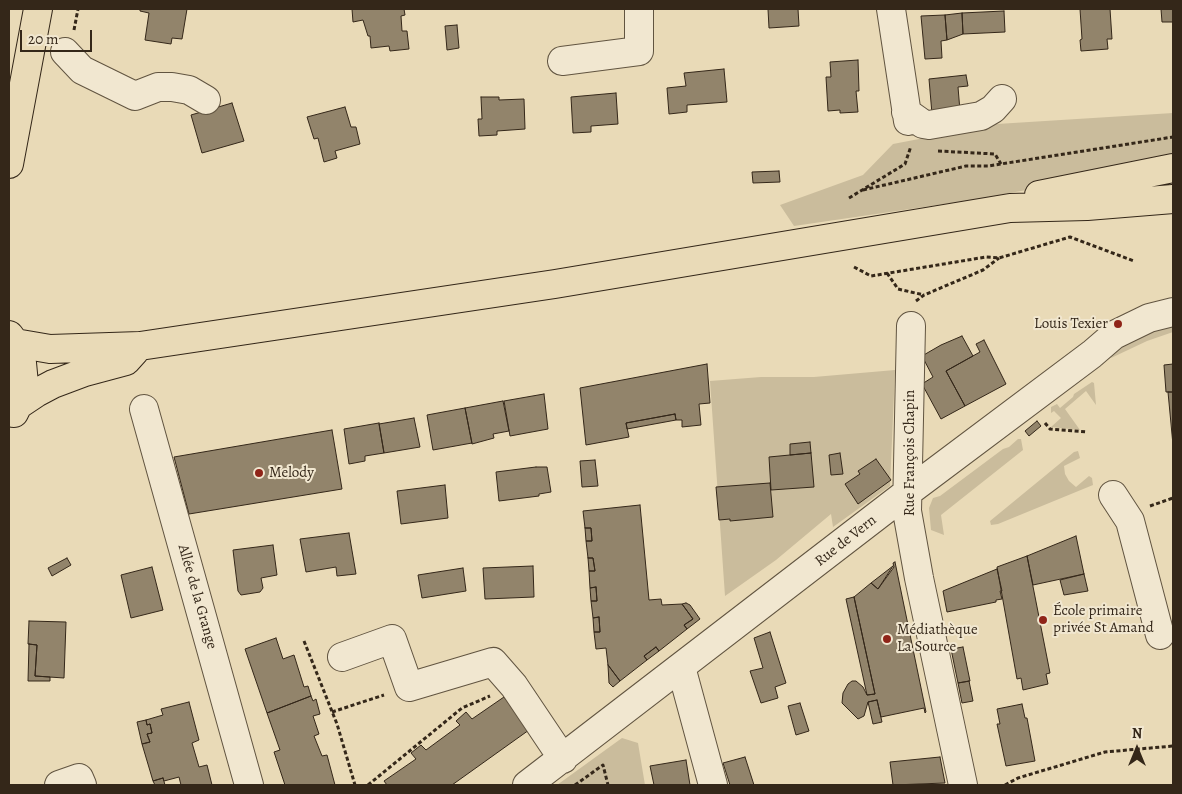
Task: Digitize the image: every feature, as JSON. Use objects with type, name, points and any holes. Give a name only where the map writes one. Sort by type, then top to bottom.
[{"type":"main road","points":[[9,164],[38,9]]},
{"type":"main road","points":[[1010,208],[1041,194],[1173,168]]},
{"type":"main road","points":[[12,339],[50,350],[140,346],[556,284],[1010,208],[1087,206],[1173,199]]},
{"type":"main road","points":[[12,339],[22,363],[24,384],[14,413]]},
{"type":"main road","points":[[14,413],[36,393],[53,384],[85,372],[126,361],[140,346]]},
{"type":"street","points":[[562,61],[639,51],[639,9]]},
{"type":"street","points":[[891,9],[907,116],[929,125],[981,116],[1002,99]]},
{"type":"street","points":[[65,52],[82,70],[135,96],[158,87],[172,87],[189,90],[206,100]]},
{"type":"street","name":"Rue de Vern","points":[[527,785],[908,492],[1032,400],[1114,335],[1149,318],[1173,312]]},
{"type":"street","name":"Rue François Chapin","points":[[911,326],[907,511],[919,578],[963,785]]},
{"type":"street","name":"Allée de la Grange","points":[[144,409],[250,785]]},
{"type":"street","points":[[1113,495],[1130,521],[1160,635]]},
{"type":"street","points":[[342,657],[392,639],[409,687],[493,662],[514,686],[563,759]]},
{"type":"street","points":[[682,667],[713,785]]},
{"type":"street","points":[[60,785],[79,778],[82,785]]},
{"type":"path","points":[[863,190],[966,166],[988,166],[1173,137]]},
{"type":"path","points":[[849,198],[905,164],[911,146],[919,148]]},
{"type":"path","points":[[935,151],[995,154],[1001,164]]},
{"type":"path","points":[[911,326],[916,301],[924,295],[983,270],[999,258],[1070,237],[1134,261]]},
{"type":"path","points":[[854,267],[871,276],[986,257],[999,258]]},
{"type":"path","points":[[888,273],[898,289],[924,295]]},
{"type":"path","points":[[1045,423],[1050,429],[1087,432]]},
{"type":"path","points":[[304,641],[332,712],[355,785]]},
{"type":"path","points":[[368,785],[462,708],[514,686]]},
{"type":"path","points":[[332,712],[409,687]]},
{"type":"path","points":[[1005,785],[1018,778],[1105,752],[1173,746]]},
{"type":"path","points":[[575,785],[603,765],[608,785]]},
{"type":"shaded area","points":[[1173,113],[1173,163],[972,200],[794,226],[780,205],[863,175],[893,144],[997,124]]},
{"type":"shaded area","points":[[1173,324],[1173,332],[1147,341],[1111,358],[1114,347]]},
{"type":"shaded area","points":[[895,370],[890,486],[833,527],[831,514],[776,560],[725,596],[710,381],[761,377],[814,377]]},
{"type":"shaded area","points":[[1092,382],[1094,383],[1096,405],[1086,391],[1065,409],[1080,430],[1051,427],[1061,418],[1054,411],[1051,413],[1051,407],[1057,404],[1060,408],[1074,394]]},
{"type":"shaded area","points":[[1018,439],[1021,439],[1023,450],[941,515],[944,535],[931,530],[929,508],[933,498],[940,496]]},
{"type":"shaded area","points":[[1078,451],[1080,458],[1064,466],[1065,474],[1076,487],[1089,476],[1092,478],[1093,485],[998,524],[991,525],[990,521],[1074,452]]},
{"type":"shaded area","points":[[622,738],[638,743],[645,785],[557,785]]},
{"type":"building","points":[[140,9],[187,9],[182,39],[172,38],[171,44],[145,40],[149,13],[140,11]]},
{"type":"building","points":[[352,9],[404,9],[405,15],[401,16],[402,31],[407,31],[409,49],[390,51],[389,46],[371,48],[370,36],[368,36],[363,20],[353,22]]},
{"type":"building","points":[[768,9],[798,9],[799,26],[769,28]]},
{"type":"building","points":[[1080,9],[1110,9],[1112,39],[1107,39],[1108,49],[1081,51]]},
{"type":"building","points":[[1161,9],[1173,9],[1173,22],[1162,22]]},
{"type":"building","points":[[1004,11],[1005,32],[963,34],[962,13]]},
{"type":"building","points":[[962,13],[963,34],[947,40],[945,15]]},
{"type":"building","points":[[945,15],[947,40],[941,41],[942,58],[925,59],[921,16]]},
{"type":"building","points":[[457,25],[459,48],[447,50],[445,26]]},
{"type":"building","points":[[858,60],[859,91],[856,91],[858,112],[840,113],[840,110],[828,111],[826,77],[831,77],[830,62]]},
{"type":"building","points":[[724,69],[727,102],[687,105],[687,112],[669,114],[667,88],[686,86],[684,73]]},
{"type":"building","points":[[966,75],[968,86],[958,87],[960,111],[932,114],[929,79]]},
{"type":"building","points":[[616,93],[618,124],[591,126],[591,132],[573,133],[571,97]]},
{"type":"building","points":[[481,97],[499,97],[499,100],[524,99],[525,129],[497,131],[497,135],[479,136],[478,119],[482,119]]},
{"type":"building","points":[[232,103],[244,141],[202,153],[191,115]]},
{"type":"building","points":[[345,107],[351,127],[356,127],[360,144],[335,151],[337,158],[324,162],[318,138],[314,139],[307,117]]},
{"type":"building","points":[[779,171],[780,182],[753,183],[752,172]]},
{"type":"building","points":[[962,336],[973,356],[946,371],[965,406],[941,419],[922,384],[933,377],[922,356]]},
{"type":"building","points":[[984,340],[1006,384],[965,406],[946,371],[980,352],[976,344]]},
{"type":"building","points":[[707,364],[710,403],[699,404],[701,425],[682,427],[682,420],[676,420],[675,414],[626,423],[629,437],[586,445],[580,388]]},
{"type":"building","points":[[1173,364],[1173,392],[1166,392],[1164,365]]},
{"type":"building","points":[[1168,392],[1173,392],[1173,445]]},
{"type":"building","points":[[544,394],[548,429],[510,436],[504,401]]},
{"type":"building","points":[[503,401],[509,431],[493,434],[494,438],[472,444],[465,408]]},
{"type":"building","points":[[465,408],[472,443],[433,450],[427,415]]},
{"type":"building","points":[[675,414],[676,420],[627,429],[626,423]]},
{"type":"building","points":[[414,418],[420,447],[384,453],[379,424]]},
{"type":"building","points":[[1037,421],[1041,426],[1029,436],[1025,431]]},
{"type":"building","points":[[379,423],[384,453],[365,456],[365,461],[349,464],[344,429]]},
{"type":"building","name":"Melody","points":[[332,430],[342,489],[189,514],[174,457]]},
{"type":"building","points":[[810,442],[811,453],[790,455],[790,444]]},
{"type":"building","points":[[811,453],[814,487],[771,490],[769,457]]},
{"type":"building","points":[[840,453],[843,474],[831,475],[829,455]]},
{"type":"building","points":[[876,459],[891,480],[858,504],[845,484],[860,474],[858,471]]},
{"type":"building","points":[[595,460],[598,486],[582,487],[580,461]]},
{"type":"building","points":[[547,467],[551,492],[539,494],[539,496],[499,501],[496,472]]},
{"type":"building","points":[[770,483],[773,517],[730,521],[730,519],[719,520],[716,487]]},
{"type":"building","points":[[445,485],[448,518],[401,524],[397,491]]},
{"type":"building","points":[[640,505],[649,600],[661,599],[662,605],[682,604],[693,619],[684,625],[687,629],[659,651],[656,647],[644,656],[647,660],[620,681],[608,665],[606,648],[596,649],[594,632],[600,632],[599,617],[593,618],[591,601],[597,601],[596,587],[590,588],[589,571],[595,571],[593,558],[588,558],[586,541],[592,541],[591,528],[585,528],[583,511]]},
{"type":"building","points":[[585,528],[591,528],[592,541],[586,541]]},
{"type":"building","points":[[349,533],[356,574],[337,576],[336,567],[306,572],[300,539]]},
{"type":"building","points":[[1076,536],[1084,574],[1033,585],[1027,556]]},
{"type":"building","points":[[273,545],[277,575],[261,578],[263,588],[260,592],[241,595],[238,591],[233,550]]},
{"type":"building","points":[[1027,556],[1050,673],[1046,674],[1048,684],[1023,690],[1021,678],[1017,679],[997,567]]},
{"type":"building","points":[[67,558],[71,565],[52,576],[48,568]]},
{"type":"building","points":[[588,558],[593,558],[595,571],[589,571]]},
{"type":"building","name":"Médiathèque La Source","points":[[895,562],[926,712],[924,708],[881,717],[877,700],[868,702],[864,716],[858,719],[842,703],[843,693],[848,684],[856,681],[863,687],[867,695],[875,694],[854,597],[871,583],[878,589],[894,567],[893,563]]},
{"type":"building","points":[[533,566],[534,597],[485,599],[483,568]]},
{"type":"building","points":[[893,566],[878,589],[871,583]]},
{"type":"building","points":[[152,567],[163,610],[131,618],[121,575]]},
{"type":"building","points":[[463,568],[466,591],[422,598],[418,575]]},
{"type":"building","points":[[997,569],[1002,599],[996,600],[996,602],[947,612],[943,591]]},
{"type":"building","points":[[1084,574],[1088,591],[1064,595],[1060,580]]},
{"type":"building","points":[[596,587],[597,601],[591,601],[590,588]]},
{"type":"building","points":[[854,597],[875,694],[867,695],[846,599]]},
{"type":"building","points":[[682,604],[690,605],[700,619],[687,629],[684,625],[693,619]]},
{"type":"building","points":[[599,617],[600,632],[594,632],[593,618]]},
{"type":"building","points":[[29,621],[66,622],[64,678],[35,676],[37,645],[28,644]]},
{"type":"building","points":[[770,632],[786,683],[775,687],[778,698],[761,703],[750,671],[763,668],[754,638]]},
{"type":"building","points":[[276,638],[283,659],[294,655],[304,687],[308,686],[311,696],[267,713],[245,649]]},
{"type":"building","points":[[29,644],[37,645],[35,676],[50,677],[50,681],[28,681]]},
{"type":"building","points":[[656,647],[659,651],[647,660],[644,656]]},
{"type":"building","points":[[963,647],[970,681],[958,683],[951,649]]},
{"type":"building","points":[[608,665],[620,681],[613,687],[609,683]]},
{"type":"building","points":[[969,681],[973,701],[962,703],[958,683]]},
{"type":"building","points":[[311,696],[313,701],[316,699],[320,714],[313,716],[319,734],[314,736],[322,756],[327,755],[335,785],[285,785],[274,752],[280,750],[267,713]]},
{"type":"building","points":[[504,697],[529,730],[452,785],[387,785],[384,781],[416,759],[411,753],[421,745],[426,750],[460,725],[456,721],[466,712],[472,719]]},
{"type":"building","points":[[877,700],[882,722],[873,724],[868,702]]},
{"type":"building","points":[[189,702],[199,740],[192,743],[199,767],[207,765],[212,785],[181,785],[179,777],[164,781],[163,778],[153,781],[142,744],[150,742],[147,734],[152,733],[150,724],[147,725],[146,720],[163,715],[161,709]]},
{"type":"building","points":[[800,703],[809,731],[796,735],[788,706]]},
{"type":"building","points":[[1022,704],[1025,718],[1027,718],[1035,761],[1006,766],[997,724],[1000,724],[997,709]]},
{"type":"building","points":[[146,720],[147,725],[150,724],[152,733],[147,734],[150,742],[142,744],[137,722]]},
{"type":"building","points":[[745,757],[754,785],[730,785],[723,763]]},
{"type":"building","points":[[940,757],[945,783],[893,785],[890,762]]},
{"type":"building","points":[[686,760],[690,785],[654,785],[650,766]]},
{"type":"building","points":[[163,778],[165,785],[155,785],[153,781]]},
{"type":"place","name":"Louis Texier","points":[[1118,324]]},
{"type":"place","name":"Melody","points":[[259,473]]},
{"type":"place","name":"École primaire privée St Amand","points":[[1043,620]]},
{"type":"place","name":"Médiathèque La Source","points":[[887,639]]}]
